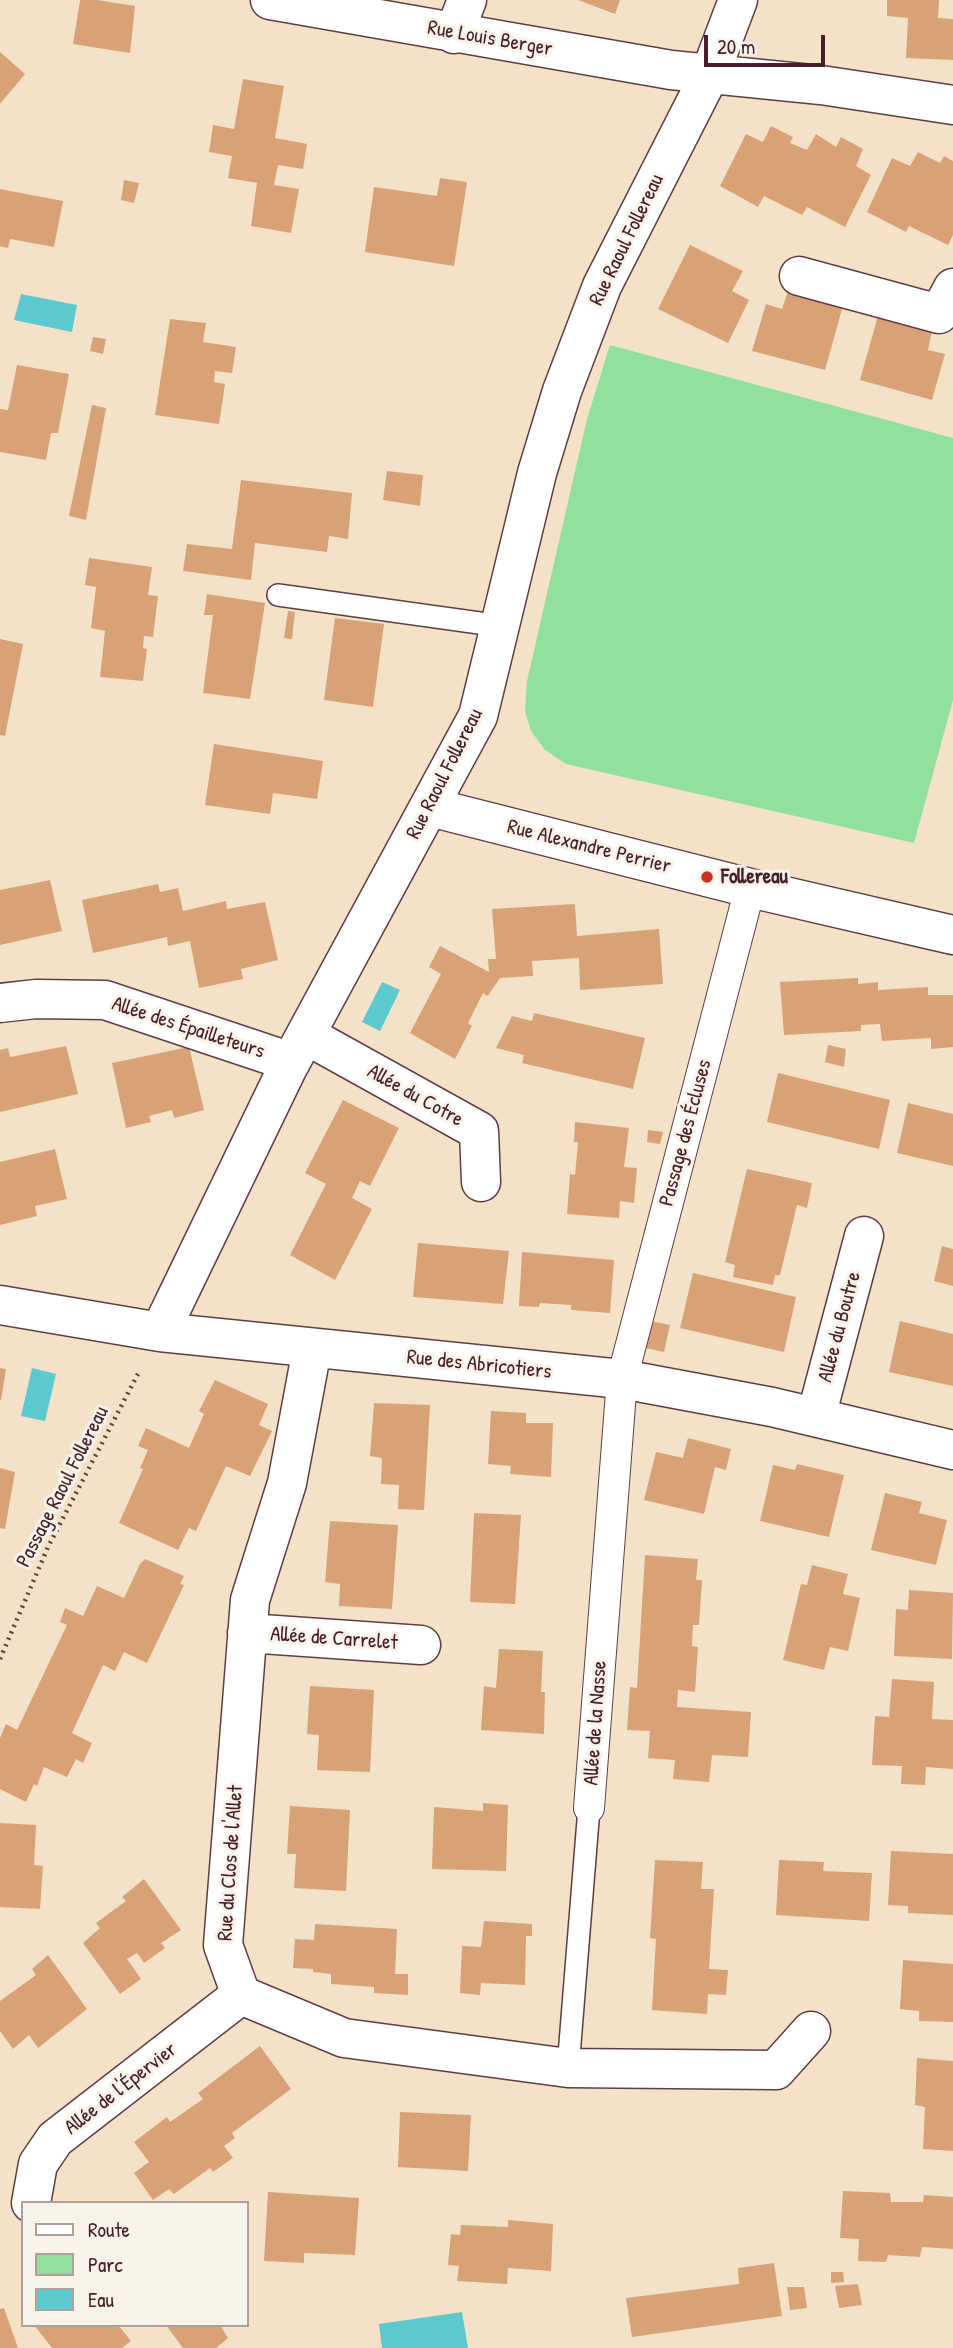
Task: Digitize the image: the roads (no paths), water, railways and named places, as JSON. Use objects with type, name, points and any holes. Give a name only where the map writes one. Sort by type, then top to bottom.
[{"type":"street","name":"Rue Louis Berger","points":[[270,0],[460,17],[671,70],[821,85],[953,105]]},
{"type":"street","name":"Rue Raoul Follereau","points":[[160,1332],[298,1049],[478,716],[537,473],[562,391],[602,286],[710,74],[738,0]]},
{"type":"street","points":[[799,276],[939,314],[953,288]]},
{"type":"street","name":"Rue Alexandre Perrier","points":[[430,807],[953,936]]},
{"type":"street","name":"Passage des Écluses","points":[[622,1379],[750,888]]},
{"type":"street","name":"Allée des Épailleteurs","points":[[0,1003],[36,999],[105,1000],[298,1049]]},
{"type":"street","name":"Allée du Cotre","points":[[298,1049],[479,1131],[481,1182]]},
{"type":"street","name":"Allée du Boutre","points":[[816,1417],[864,1236]]},
{"type":"street","name":"Rue des Abricotiers","points":[[0,1306],[160,1332],[622,1379],[816,1417],[953,1450]]},
{"type":"street","name":"Rue du Clos de l'Allet","points":[[241,1995],[223,1945],[250,1600],[287,1483],[312,1349]]},
{"type":"street","name":"Allée de la Nasse","points":[[589,1808],[622,1379]]},
{"type":"street","name":"Allée de Carrelet","points":[[247,1633],[421,1645]]},
{"type":"street","points":[[241,1995],[344,2038],[568,2068],[776,2070],[811,2031]]},
{"type":"street","name":"Allée de l'Épervier","points":[[31,2201],[38,2164],[55,2139],[241,1995]]},
{"type":"lane","points":[[278,595],[500,626]]},
{"type":"lane","name":"Allée de la Nasse","points":[[568,2068],[589,1808]]},
{"type":"water","points":[[21,294],[77,305],[72,332],[14,320]]},
{"type":"water","points":[[382,982],[400,990],[380,1031],[362,1022]]},
{"type":"water","points":[[32,1368],[56,1374],[45,1421],[21,1416]]},
{"type":"water","points":[[462,2312],[468,2348],[382,2348],[379,2324]]},
{"type":"place","name":"Follereau","points":[[707,877]]}]
